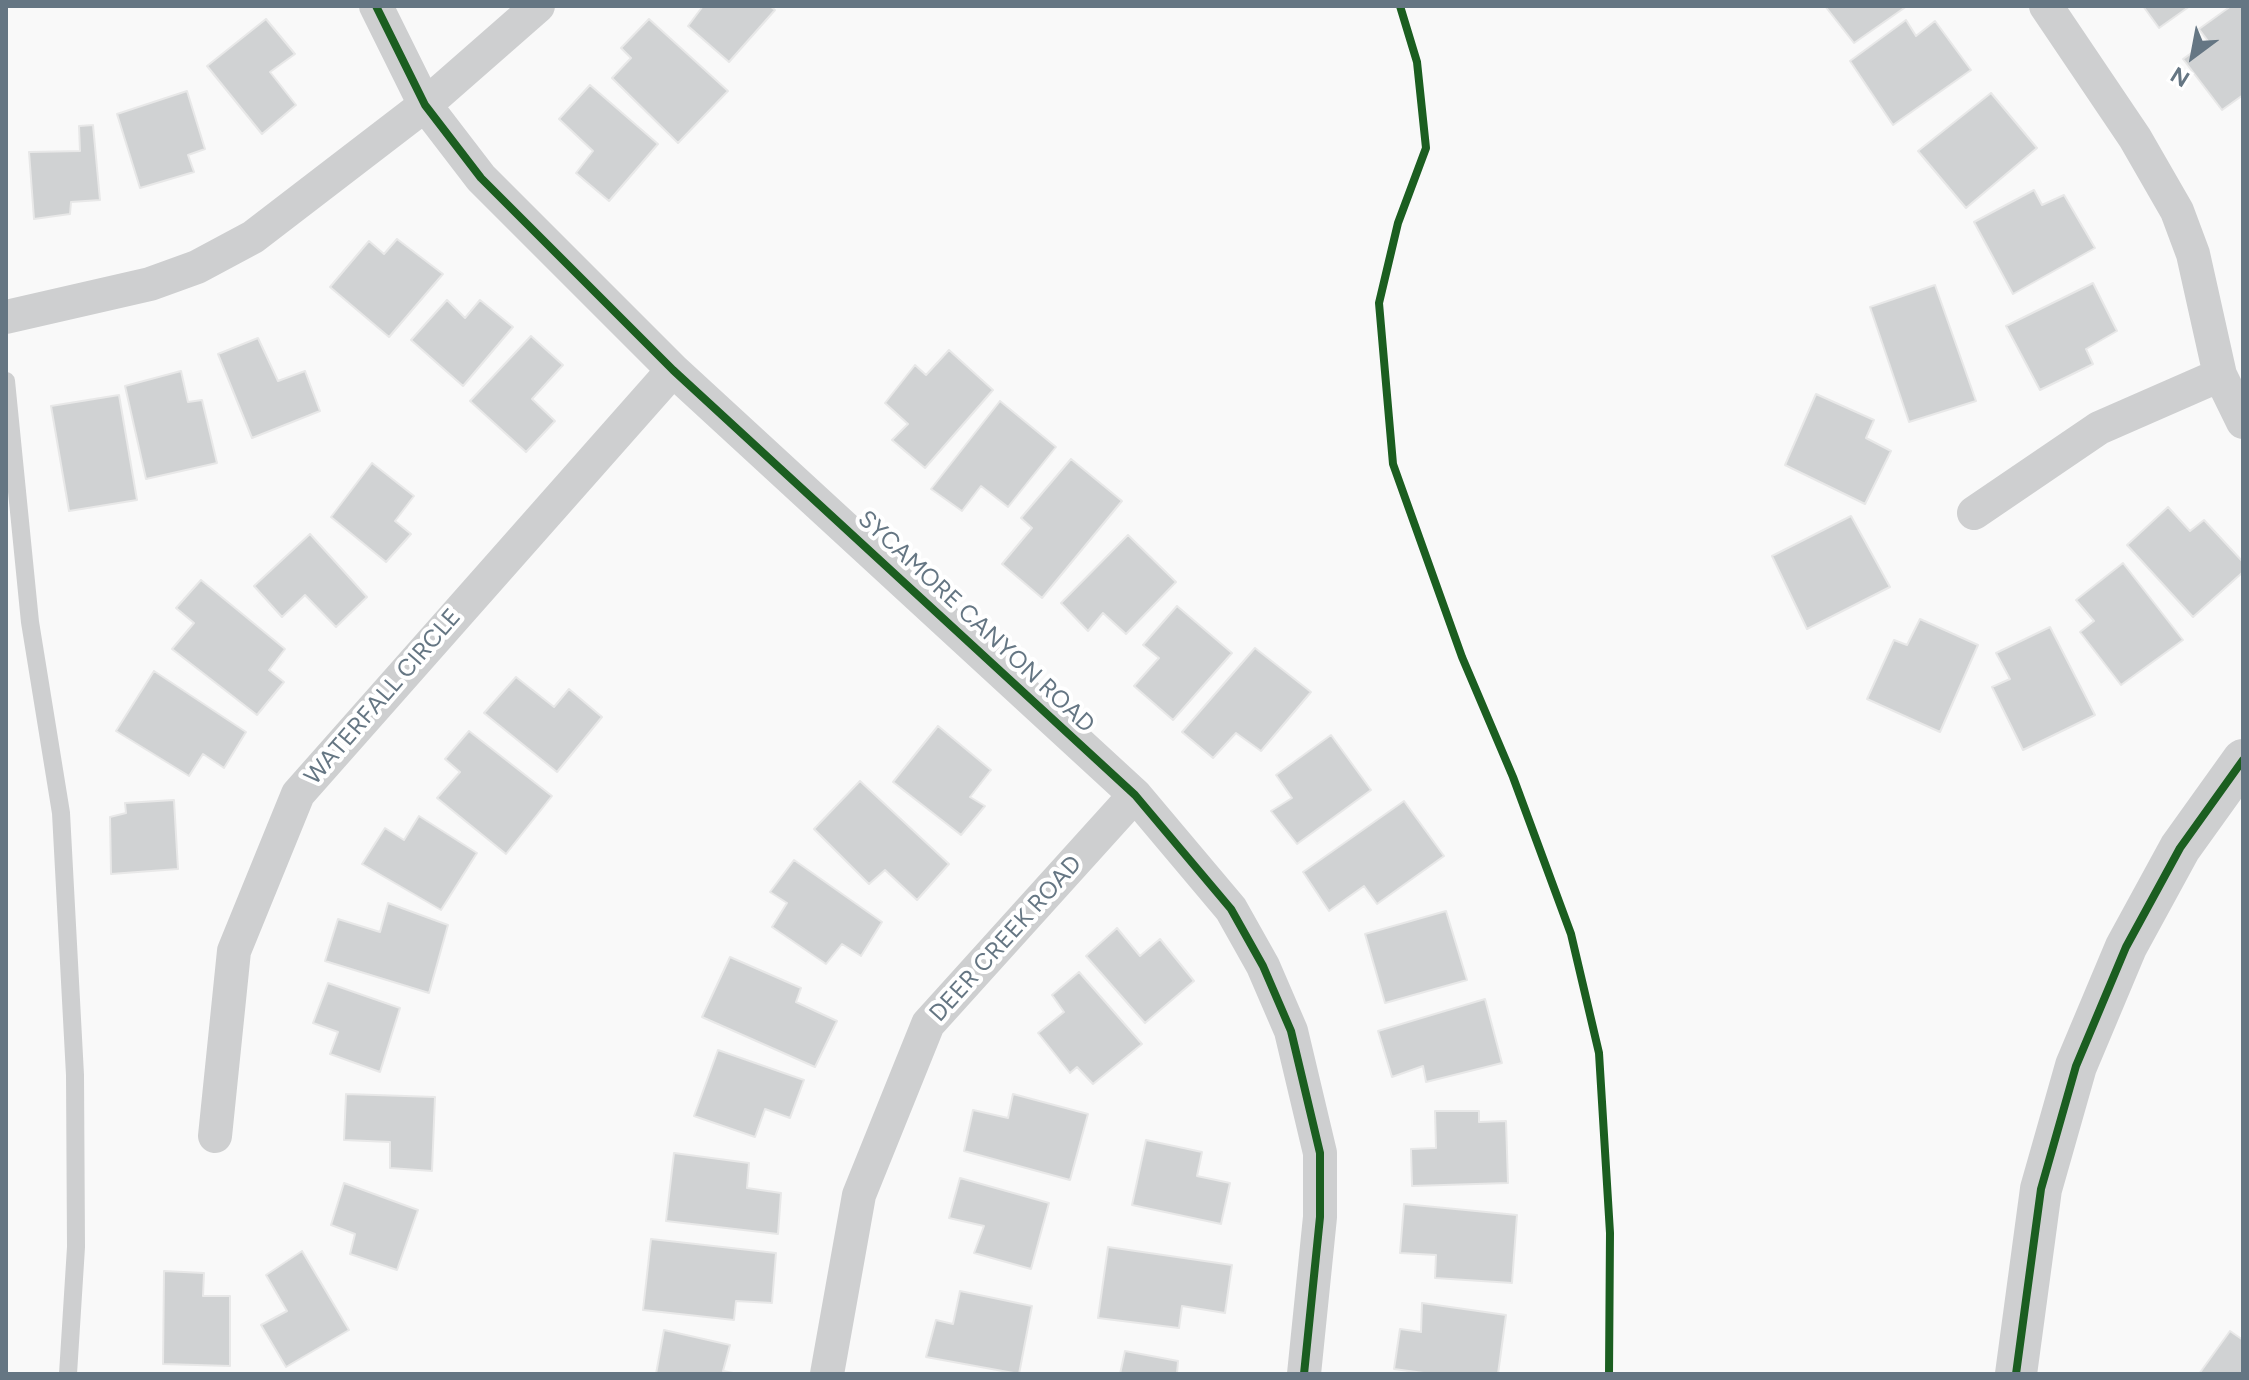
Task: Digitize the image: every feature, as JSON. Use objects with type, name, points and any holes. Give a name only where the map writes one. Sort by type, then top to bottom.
[{"type":"street","name":"SYCAMORE CANYON ROAD","points":[[376,6],[425,105],[481,178],[673,370],[1135,795],[1231,909],[1263,966],[1291,1031],[1320,1153],[1320,1217],[1304,1374]]},
{"type":"street","points":[[6,317],[135,287],[197,267],[253,237],[425,105],[538,6]]},
{"type":"street","points":[[2046,6],[2135,138],[2177,211],[2193,254],[2220,375],[2243,422]]},
{"type":"street","name":"WATERFALL CIRCLE","points":[[215,1136],[234,951],[298,794],[673,370]]},
{"type":"street","points":[[1974,513],[2099,428],[2220,375]]},
{"type":"street","points":[[2016,1374],[2041,1189],[2076,1066],[2126,947],[2173,860],[2243,760]]},
{"type":"street","name":"DEER CREEK ROAD","points":[[827,1374],[859,1195],[928,1024],[1135,795]]},
{"type":"lane","points":[[6,381],[30,622],[61,813],[75,1075],[76,1247],[68,1374]]},
{"type":"building","points":[[703,6],[770,6],[775,10],[729,62],[688,26]]},
{"type":"building","points":[[1825,6],[1907,6],[1854,43]]},
{"type":"building","points":[[2143,6],[2190,6],[2159,28]]},
{"type":"building","points":[[2231,6],[2243,6],[2243,95],[2222,110],[2183,59],[2208,41],[2199,29]]},
{"type":"building","points":[[266,19],[295,54],[270,72],[296,105],[262,134],[207,66]]},
{"type":"building","points":[[649,19],[728,91],[678,143],[612,78],[631,58],[621,48]]},
{"type":"building","points":[[1906,20],[1916,36],[1935,21],[1971,70],[1893,125],[1850,61]]},
{"type":"building","points":[[590,85],[658,144],[609,201],[576,173],[593,151],[559,119]]},
{"type":"building","points":[[187,91],[205,149],[188,155],[194,172],[140,188],[117,114]]},
{"type":"building","points":[[1991,93],[2037,148],[1966,208],[1918,151]]},
{"type":"building","points":[[93,125],[100,200],[71,202],[70,214],[34,219],[29,152],[80,151],[79,126]]},
{"type":"building","points":[[2034,190],[2042,205],[2064,195],[2095,248],[2013,294],[1974,222]]},
{"type":"building","points":[[397,239],[443,274],[389,337],[330,287],[369,241],[384,254]]},
{"type":"building","points":[[2093,283],[2117,331],[2086,349],[2093,364],[2040,390],[2006,326]]},
{"type":"building","points":[[1935,285],[1976,401],[1909,422],[1870,307]]},
{"type":"building","points":[[447,300],[465,318],[480,300],[513,327],[463,386],[411,340]]},
{"type":"building","points":[[531,336],[563,365],[532,399],[555,421],[526,452],[470,401]]},
{"type":"building","points":[[258,338],[278,381],[305,371],[320,411],[252,438],[218,354]]},
{"type":"building","points":[[949,350],[993,390],[925,468],[892,440],[908,424],[885,403],[915,365],[926,375]]},
{"type":"building","points":[[181,371],[188,402],[202,400],[217,463],[146,479],[125,386]]},
{"type":"building","points":[[1816,394],[1874,420],[1866,438],[1891,451],[1865,504],[1785,465]]},
{"type":"building","points":[[119,395],[137,500],[69,511],[51,406]]},
{"type":"building","points":[[1000,401],[1056,447],[1008,507],[981,486],[962,511],[931,489]]},
{"type":"building","points":[[1071,459],[1122,501],[1042,598],[1002,564],[1032,528],[1021,518]]},
{"type":"building","points":[[372,463],[414,496],[395,521],[411,534],[386,562],[331,517]]},
{"type":"building","points":[[2168,507],[2190,531],[2204,520],[2243,562],[2243,572],[2193,617],[2127,545]]},
{"type":"building","points":[[1851,516],[1890,587],[1807,629],[1772,556]]},
{"type":"building","points":[[310,534],[367,597],[336,627],[305,595],[282,617],[254,586]]},
{"type":"building","points":[[1128,535],[1176,582],[1126,634],[1103,613],[1088,631],[1061,603]]},
{"type":"building","points":[[2123,563],[2183,640],[2121,685],[2080,632],[2094,621],[2076,600]]},
{"type":"building","points":[[201,580],[285,649],[269,670],[284,682],[257,715],[172,649],[194,623],[176,608]]},
{"type":"building","points":[[1177,606],[1232,653],[1173,720],[1134,686],[1159,658],[1143,645]]},
{"type":"building","points":[[1920,619],[1978,645],[1940,732],[1867,699],[1894,640],[1907,645]]},
{"type":"building","points":[[2050,627],[2095,715],[2023,750],[1992,687],[2010,679],[1996,653]]},
{"type":"building","points":[[1255,648],[1311,692],[1261,751],[1236,733],[1213,758],[1182,732]]},
{"type":"building","points":[[154,671],[246,732],[224,768],[203,754],[189,776],[116,731]]},
{"type":"building","points":[[516,677],[554,707],[569,689],[602,717],[557,772],[484,713]]},
{"type":"building","points":[[938,726],[991,770],[970,797],[985,806],[961,835],[893,782]]},
{"type":"building","points":[[469,731],[552,796],[506,854],[437,798],[460,772],[445,759]]},
{"type":"building","points":[[1331,735],[1371,790],[1297,844],[1271,811],[1292,798],[1276,775]]},
{"type":"building","points":[[860,781],[949,864],[917,900],[885,870],[869,884],[814,829]]},
{"type":"building","points":[[174,800],[178,869],[111,874],[110,817],[126,813],[125,803]]},
{"type":"building","points":[[1404,801],[1444,856],[1377,904],[1364,886],[1329,911],[1303,872]]},
{"type":"building","points":[[419,816],[477,853],[441,910],[362,864],[385,828],[404,840]]},
{"type":"building","points":[[794,860],[882,922],[861,956],[842,944],[826,964],[772,927],[787,903],[770,892]]},
{"type":"building","points":[[388,903],[448,925],[429,993],[325,961],[338,919],[380,932]]},
{"type":"building","points":[[1446,911],[1467,980],[1385,1003],[1365,934]]},
{"type":"building","points":[[1117,928],[1140,956],[1160,939],[1194,981],[1145,1023],[1086,956]]},
{"type":"building","points":[[730,957],[801,988],[796,1002],[837,1021],[815,1067],[702,1017]]},
{"type":"building","points":[[1079,972],[1142,1044],[1093,1084],[1077,1067],[1070,1073],[1038,1033],[1064,1012],[1052,995]]},
{"type":"building","points":[[328,983],[400,1008],[380,1072],[330,1054],[338,1032],[313,1023]]},
{"type":"building","points":[[1485,999],[1502,1063],[1426,1082],[1423,1066],[1392,1077],[1378,1031]]},
{"type":"building","points":[[718,1050],[804,1080],[790,1118],[765,1109],[755,1137],[694,1116]]},
{"type":"building","points":[[346,1094],[435,1097],[432,1171],[390,1168],[390,1142],[344,1140]]},
{"type":"building","points":[[1013,1094],[1088,1114],[1070,1180],[964,1151],[973,1110],[1008,1118]]},
{"type":"building","points":[[1435,1111],[1479,1111],[1479,1122],[1506,1121],[1508,1183],[1412,1186],[1411,1149],[1436,1148]]},
{"type":"building","points":[[1146,1140],[1202,1152],[1197,1176],[1230,1183],[1221,1224],[1132,1205]]},
{"type":"building","points":[[674,1153],[749,1163],[747,1188],[781,1193],[778,1234],[666,1221]]},
{"type":"building","points":[[960,1178],[1049,1203],[1031,1269],[974,1253],[984,1226],[949,1218]]},
{"type":"building","points":[[344,1183],[418,1210],[397,1270],[350,1254],[355,1234],[331,1225]]},
{"type":"building","points":[[1404,1204],[1517,1215],[1512,1283],[1435,1278],[1436,1255],[1400,1253]]},
{"type":"building","points":[[651,1239],[776,1253],[772,1303],[736,1301],[734,1320],[643,1310]]},
{"type":"building","points":[[1108,1247],[1232,1265],[1225,1313],[1182,1306],[1179,1328],[1098,1318]]},
{"type":"building","points":[[302,1251],[349,1330],[286,1367],[261,1325],[287,1311],[266,1275]]},
{"type":"building","points":[[164,1271],[204,1273],[203,1296],[230,1296],[230,1366],[163,1364]]},
{"type":"building","points":[[960,1291],[1032,1306],[1019,1374],[926,1357],[936,1320],[953,1324]]},
{"type":"building","points":[[1422,1303],[1506,1315],[1498,1374],[1431,1374],[1394,1369],[1400,1329],[1421,1332]]},
{"type":"building","points":[[664,1330],[730,1345],[723,1371],[738,1374],[656,1374]]},
{"type":"building","points":[[2230,1331],[2243,1340],[2243,1374],[2199,1374]]},
{"type":"building","points":[[1125,1351],[1178,1361],[1177,1374],[1120,1374]]},
{"type":"cycle path","points":[[376,6],[425,105],[481,178],[673,370],[1135,795],[1231,909],[1263,966],[1291,1031],[1320,1153],[1320,1217],[1304,1374]]},
{"type":"cycle path","points":[[1400,6],[1417,62],[1426,148],[1398,223],[1379,303],[1393,464],[1462,657],[1513,777],[1571,934],[1599,1053],[1610,1233],[1609,1374]]},
{"type":"cycle path","points":[[2016,1374],[2041,1189],[2076,1066],[2126,947],[2180,848],[2243,760]]}]
